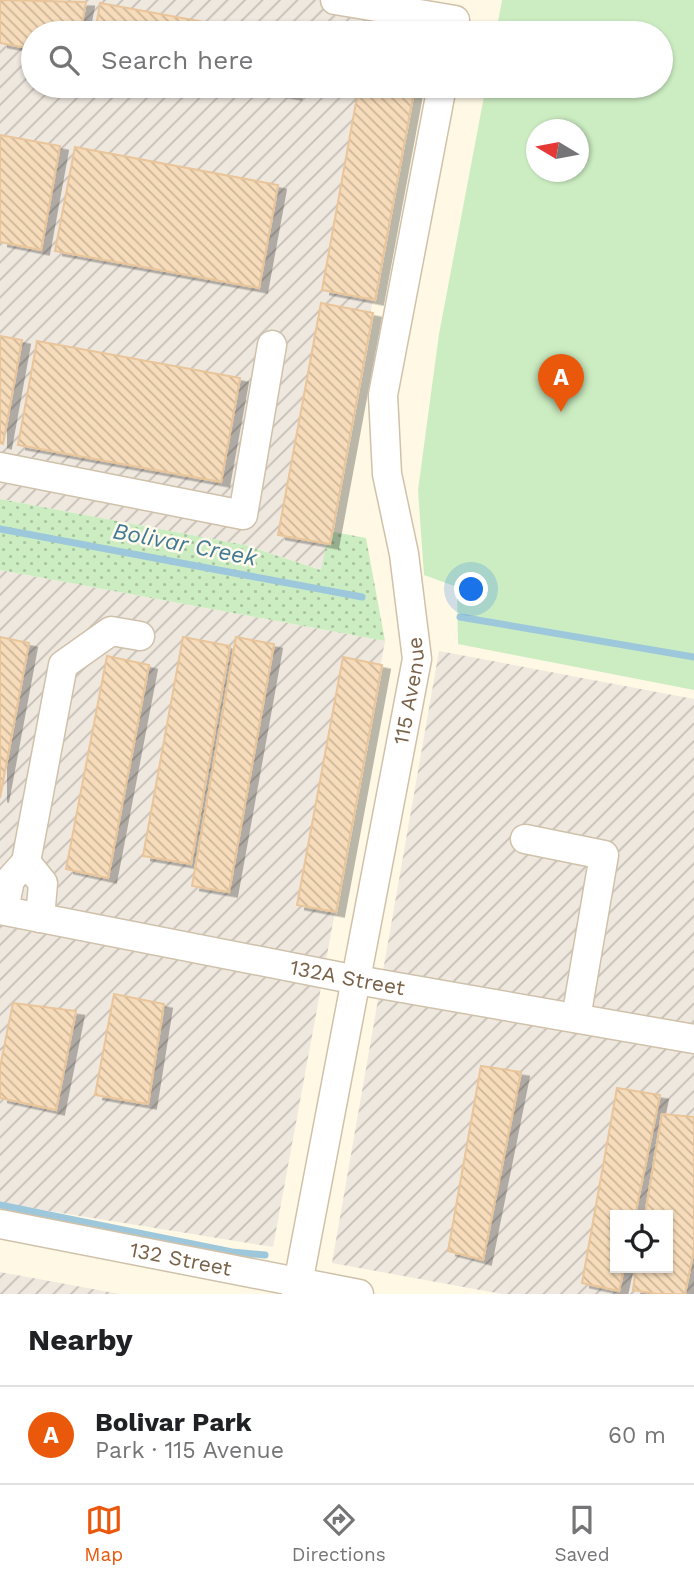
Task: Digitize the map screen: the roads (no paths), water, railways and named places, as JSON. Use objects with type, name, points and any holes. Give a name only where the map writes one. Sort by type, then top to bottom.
[{"type":"street","points":[[335,0],[455,18]]},
{"type":"street","name":"115 Avenue","points":[[297,1288],[417,659],[404,554],[387,474],[383,395],[440,98]]},
{"type":"street","points":[[0,467],[243,515],[272,345]]},
{"type":"street","points":[[2,910],[10,880],[26,862],[63,665],[111,631],[140,636]]},
{"type":"street","points":[[525,839],[604,855],[576,1018]]},
{"type":"street","points":[[26,862],[43,883],[40,918]]},
{"type":"street","name":"132A Street","points":[[2,910],[357,980],[694,1039]]},
{"type":"street","name":"132 Street","points":[[0,1224],[297,1288],[359,1294]]},
{"type":"waterway","name":"Bolivar Creek","points":[[0,529],[362,597]]},
{"type":"waterway","name":"Bolivar Creek","points":[[460,617],[694,657]]},
{"type":"waterway","points":[[0,1205],[232,1252],[265,1255]]},
{"type":"place","name":"Bolivar Park","points":[[561,412]]}]
